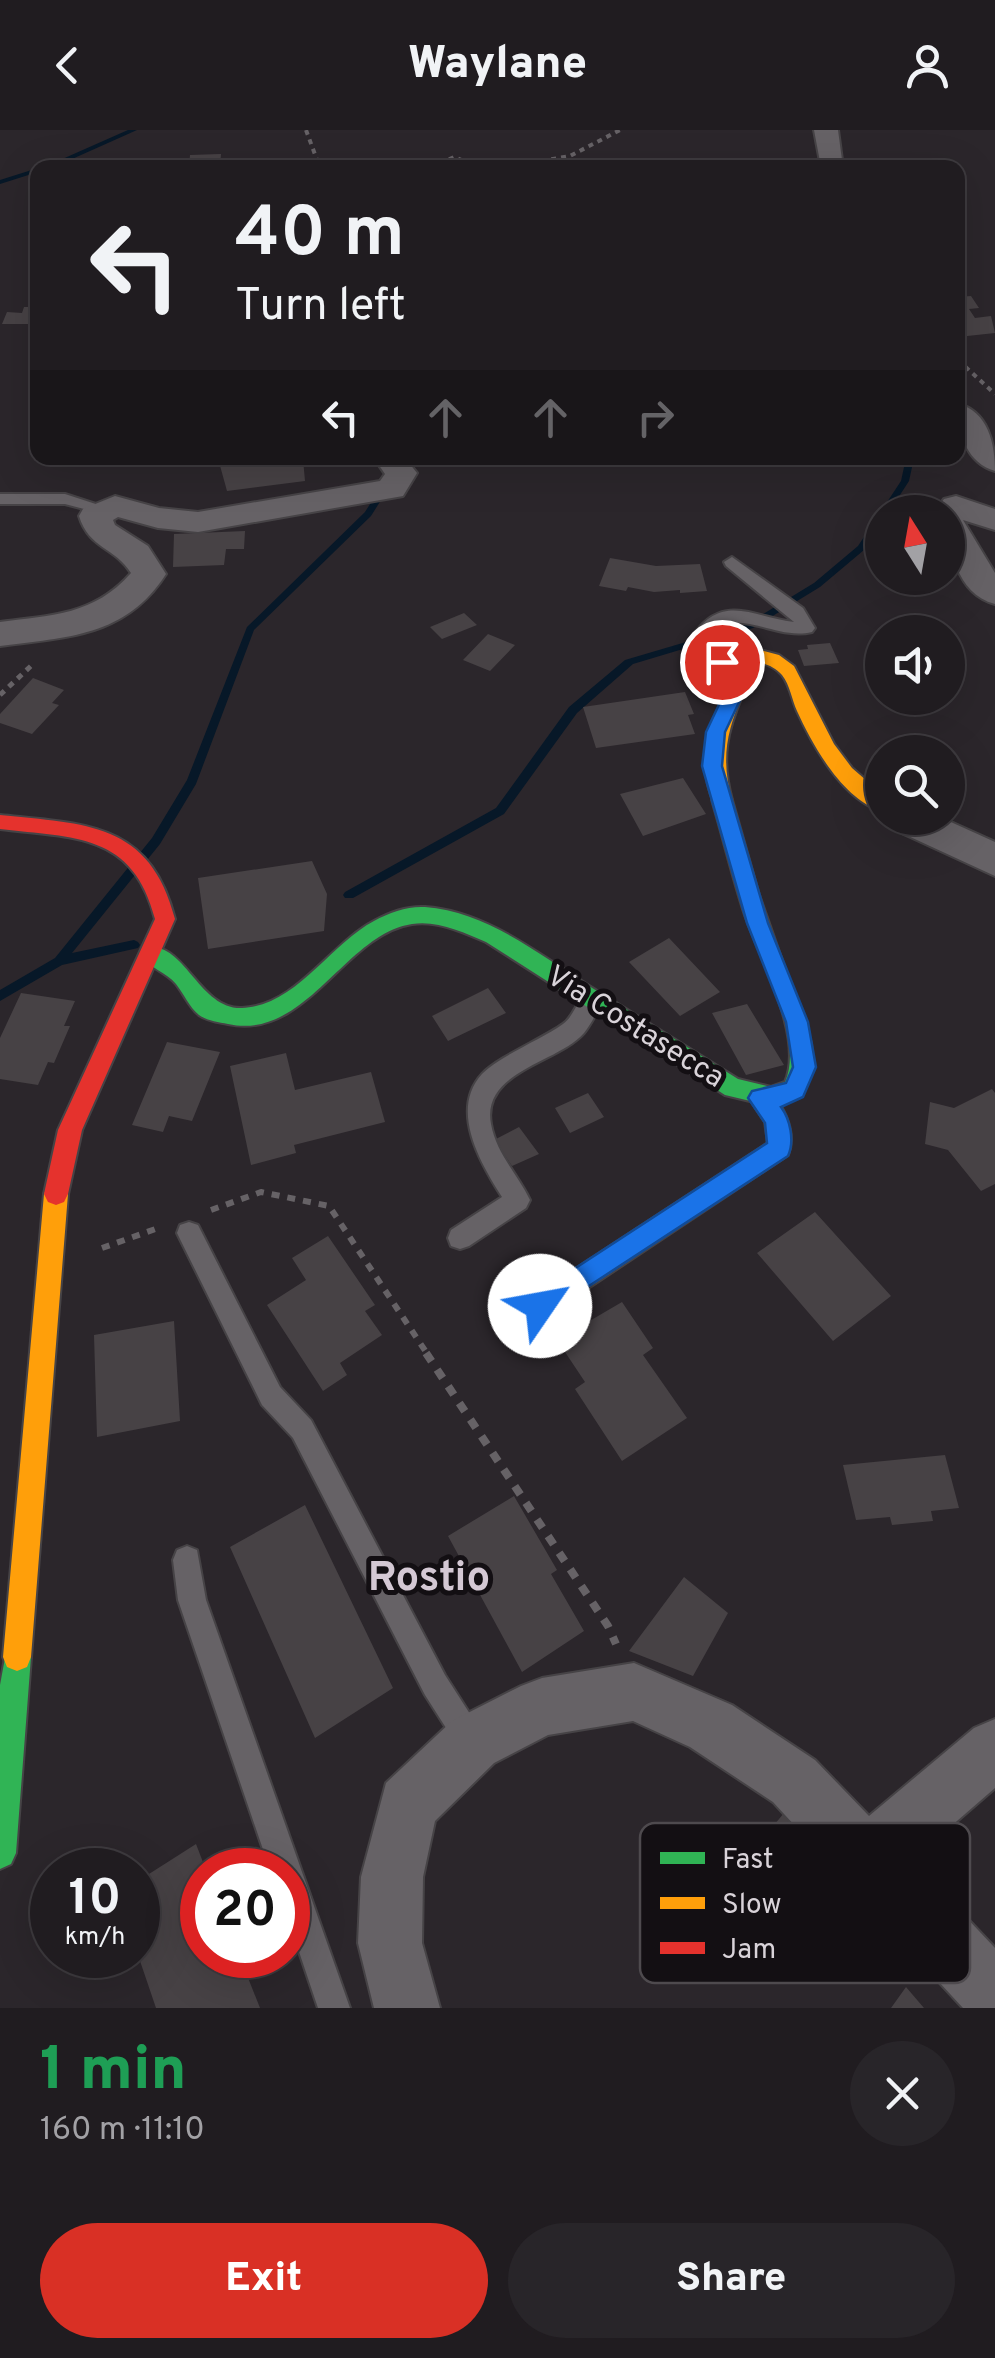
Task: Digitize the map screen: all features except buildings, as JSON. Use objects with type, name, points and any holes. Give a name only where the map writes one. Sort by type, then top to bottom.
[{"type":"street","points":[[826,130],[830,160]]},
{"type":"street","points":[[965,422],[995,461]]},
{"type":"street","points":[[0,634],[80,623],[124,603],[149,574],[136,554],[100,531],[95,516],[103,509],[115,506],[158,518],[198,522],[392,489],[401,473],[395,465]]},
{"type":"street","points":[[965,509],[995,520]]},
{"type":"street","points":[[965,545],[970,565],[995,593]]},
{"type":"street","points":[[729,657],[758,654],[789,671],[832,764],[865,790]]},
{"type":"street","name":"Via Costasecca","points":[[152,955],[181,974],[193,998],[216,1014],[249,1018],[286,1006],[360,940],[406,916],[466,924],[592,998],[716,1078],[760,1098],[780,1097],[794,1090],[804,1067],[797,1022],[758,923],[712,766],[715,732],[734,694],[722,662],[729,657]]},
{"type":"street","points":[[0,822],[84,833],[142,858],[159,884],[165,919],[70,1130],[56,1195],[0,1853]]},
{"type":"street","points":[[943,835],[995,860]]},
{"type":"street","points":[[407,2008],[390,1943],[392,1877],[408,1804],[473,1742],[542,1707],[634,1692],[711,1726],[794,1781],[834,1823]]},
{"type":"street","points":[[908,1823],[995,1749]]},
{"type":"street","points":[[970,1968],[995,1995]]},
{"type":"lane","points":[[0,499],[65,499],[103,509]]},
{"type":"lane","points":[[729,657],[701,636],[705,628],[725,616],[752,616],[780,630],[806,628],[797,612],[732,562]]},
{"type":"lane","points":[[460,1238],[518,1200],[498,1170],[478,1124],[480,1104],[490,1081],[575,1028],[592,998]]},
{"type":"lane","points":[[540,1306],[780,1148],[776,1120],[760,1098]]},
{"type":"lane","points":[[181,1228],[271,1396],[302,1429],[435,1686],[473,1742]]},
{"type":"lane","points":[[187,1560],[192,1600],[279,1848]]},
{"type":"lane","points":[[310,1939],[334,2008]]},
{"type":"path","points":[[306,130],[317,160]]},
{"type":"path","points":[[547,160],[570,156],[620,130]]},
{"type":"path","points":[[965,366],[995,394]]},
{"type":"path","points":[[208,1211],[261,1192],[329,1206],[608,1626],[634,1692]]},
{"type":"path","points":[[48,1268],[181,1228]]},
{"type":"waterway","points":[[64,160],[134,130]]},
{"type":"waterway","points":[[0,182],[30,173]]},
{"type":"waterway","points":[[349,895],[500,811],[573,710],[629,662],[750,626],[817,585],[861,548],[905,481],[908,465]]},
{"type":"waterway","points":[[59,961],[156,841],[192,781],[250,629],[368,514],[384,489]]},
{"type":"waterway","points":[[59,961],[134,945]]},
{"type":"waterway","points":[[0,996],[59,961]]},
{"type":"traffic: fast","points":[[152,955],[178,972],[207,1008],[240,1018],[265,1013],[289,1000],[380,927],[415,915],[438,917],[493,936],[733,1088],[771,1097],[793,1089],[801,1070],[800,1043],[749,895],[722,800]]},
{"type":"traffic: fast","points":[[0,1853],[17,1657]]},
{"type":"traffic: slow","points":[[722,800],[715,770],[715,746],[734,694],[721,662],[738,656],[773,660],[788,670],[827,748],[865,791]]},
{"type":"traffic: slow","points":[[17,1657],[56,1194]]},
{"type":"traffic: jam","points":[[0,822],[82,833],[127,851],[145,867],[158,889],[165,919],[70,1130],[56,1194]]},
{"type":"district","name":"Rostio","points":[[429,1575]]},
{"type":"route","points":[[540,1306],[780,1148],[776,1120],[760,1098],[780,1097],[794,1090],[804,1067],[797,1022],[758,923],[712,766],[715,732],[734,694],[722,662]]}]
